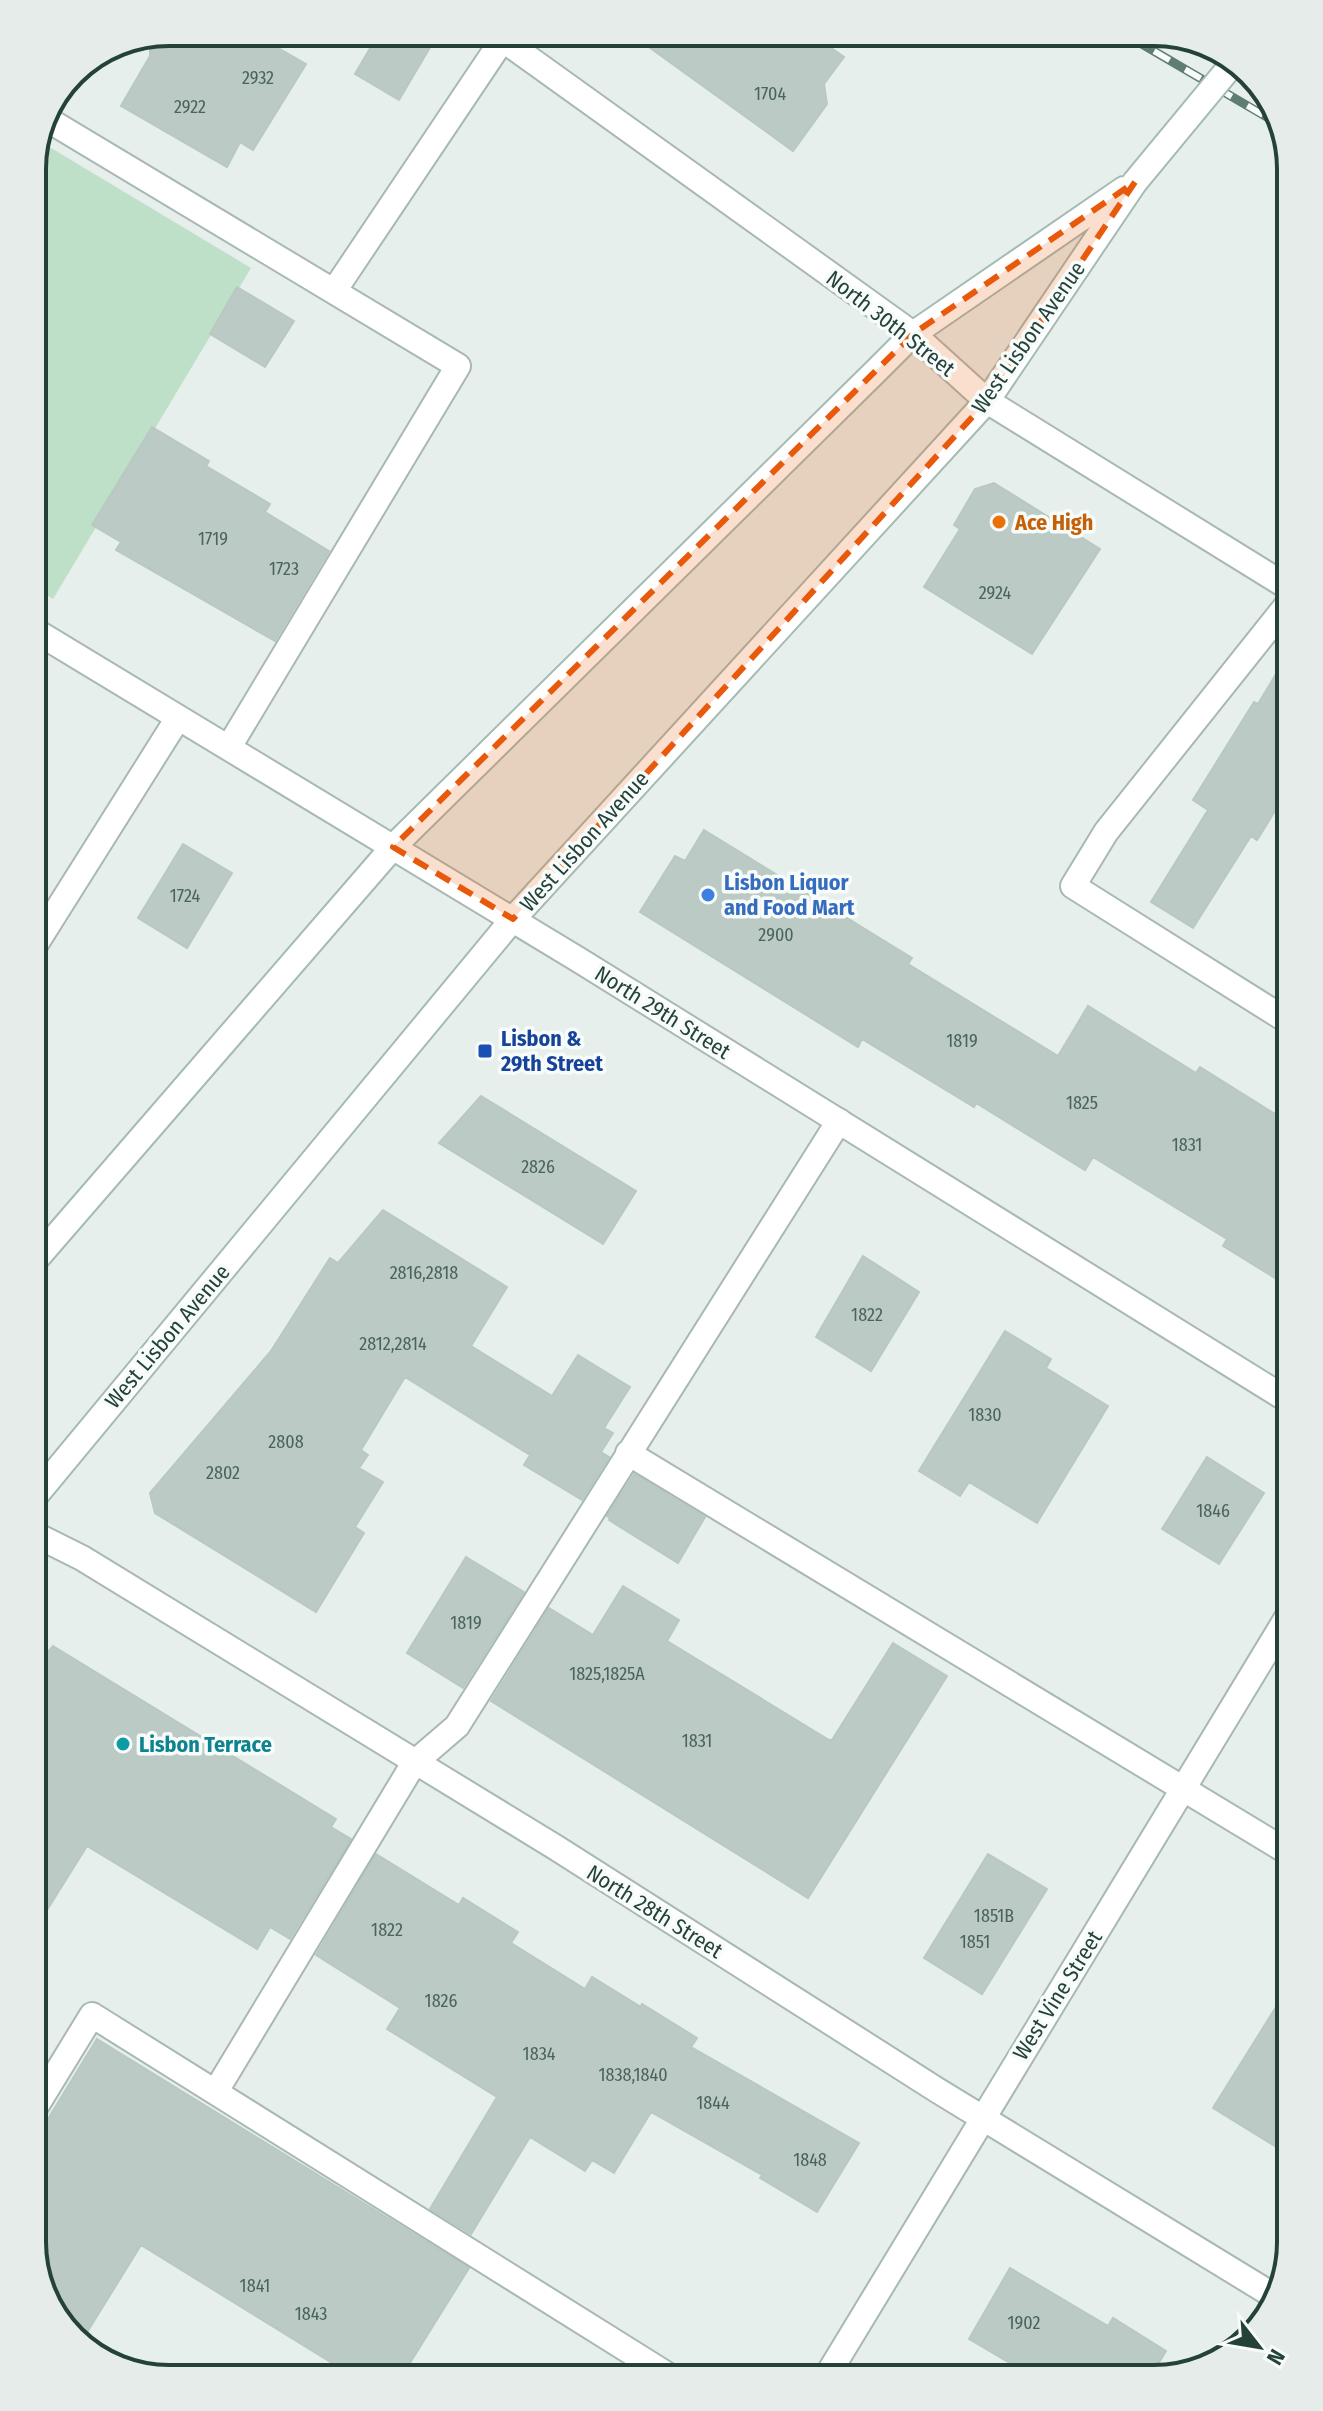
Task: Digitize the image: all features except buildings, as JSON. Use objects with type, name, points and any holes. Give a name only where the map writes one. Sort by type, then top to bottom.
[{"type":"street","points":[[334,291],[498,46]]},
{"type":"street","name":"North 30th Street","points":[[513,46],[913,334],[987,401],[1277,580]]},
{"type":"street","name":"West Lisbon Avenue","points":[[46,1483],[513,919],[987,401],[1135,182],[1227,71]]},
{"type":"street","points":[[55,124],[458,366],[229,747]]},
{"type":"street","name":"West Lisbon Avenue","points":[[46,1248],[393,847],[913,334],[1135,182]]},
{"type":"street","points":[[1277,618],[1106,832],[1073,886],[1277,1014]]},
{"type":"street","name":"North 29th Street","points":[[46,638],[513,919],[1277,1393]]},
{"type":"street","points":[[46,928],[178,718]]},
{"type":"street","points":[[216,2091],[414,1763],[457,1726],[839,1121]]},
{"type":"street","points":[[628,1453],[1277,1845]]},
{"type":"street","name":"North 28th Street","points":[[46,1540],[82,1558],[555,1847],[982,2118],[1266,2291]]},
{"type":"street","name":"West Vine Street","points":[[833,2365],[1277,1634]]},
{"type":"street","points":[[46,2090],[92,2015],[652,2365]]},
{"type":"highlighted area","points":[[1135,182],[987,401],[513,919],[393,847],[913,334]]},
{"type":"green space","points":[[48,146],[251,268],[53,599],[46,595]]},
{"type":"railway","points":[[1145,46],[1264,116]]},
{"type":"place","name":"Ace High","points":[[999,522]]},
{"type":"place","name":"Lisbon Liquor and Food Mart","points":[[708,895]]},
{"type":"place","name":"Lisbon & 29th Street","points":[[485,1051]]},
{"type":"place","name":"Lisbon Terrace","points":[[123,1744]]}]
